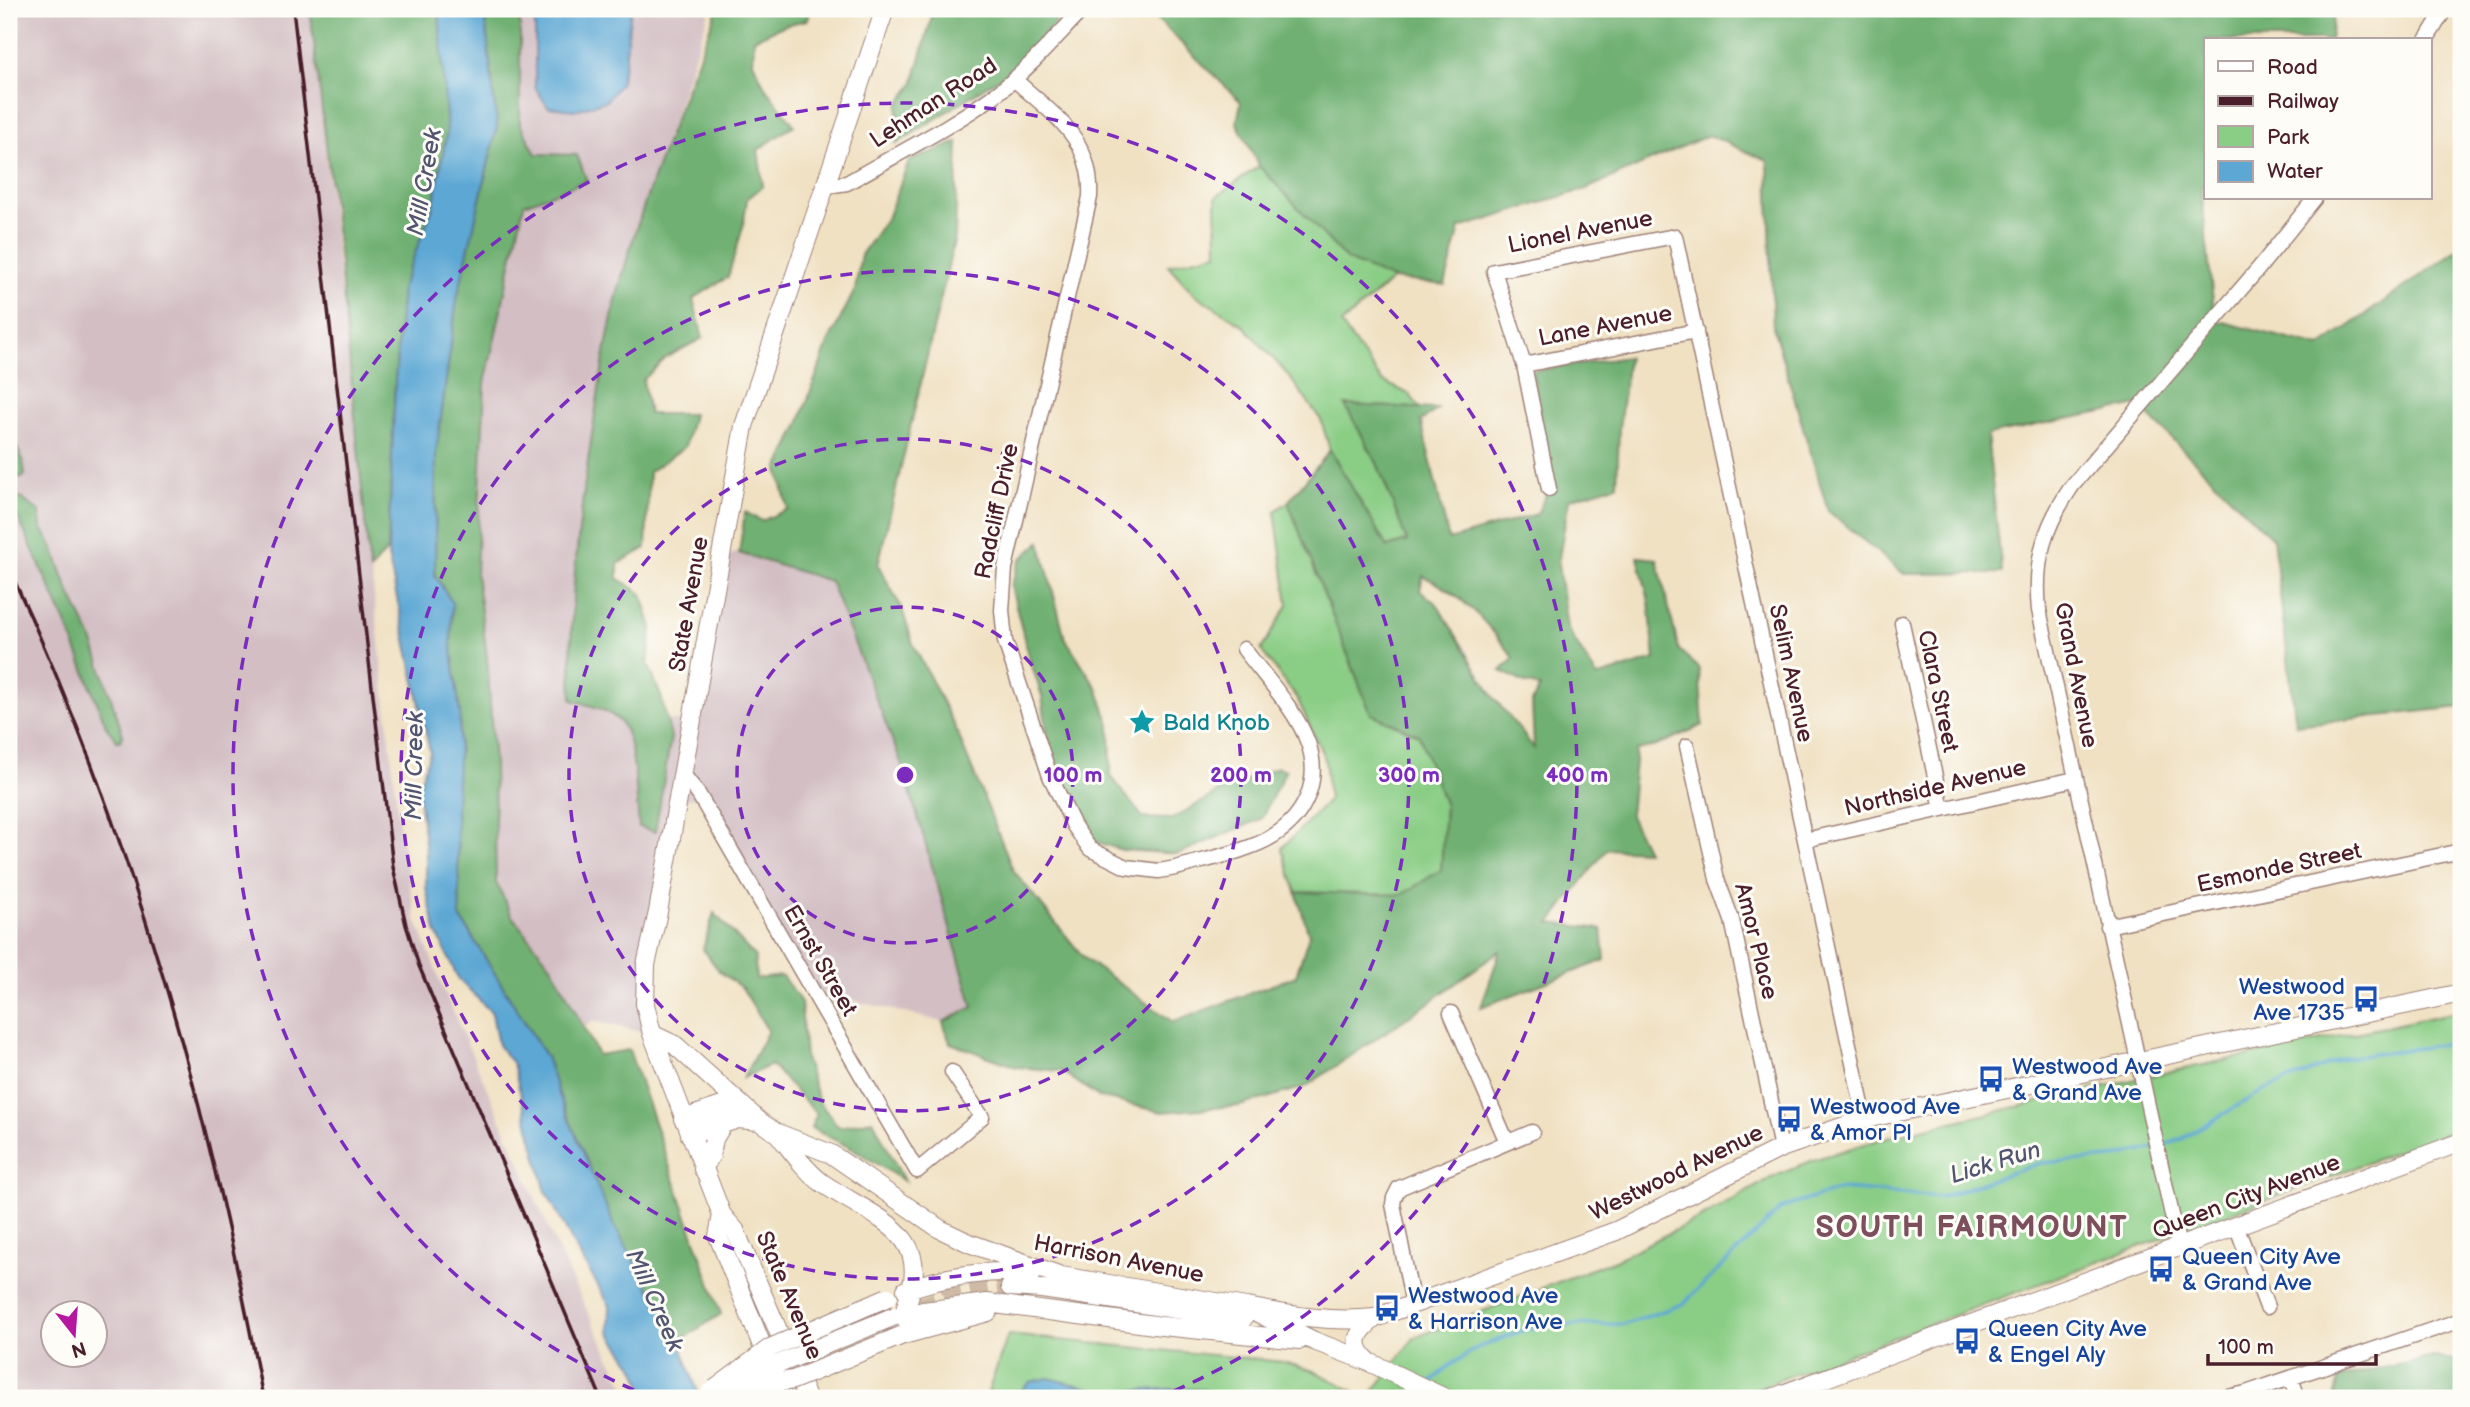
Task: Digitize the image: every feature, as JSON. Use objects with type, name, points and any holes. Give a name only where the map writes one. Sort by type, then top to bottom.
[{"type":"main road","name":"State Avenue","points":[[807,1398],[735,1230],[722,1215],[686,1127],[652,1034],[645,1003],[646,965],[659,912],[744,426],[885,9]]},
{"type":"main road","name":"Westwood Avenue","points":[[1246,1307],[1326,1320],[1375,1318],[1616,1231],[1781,1148],[1865,1119],[2461,993]]},
{"type":"main road","name":"Harrison Avenue","points":[[652,1034],[675,1045],[759,1121],[775,1132],[831,1154],[940,1229],[968,1243],[1061,1276],[1246,1307],[1314,1341],[1369,1362],[1445,1398]]},
{"type":"main road","points":[[686,1127],[731,1103],[743,1107]]},
{"type":"main road","points":[[686,1127],[738,1119],[759,1121]]},
{"type":"main road","points":[[703,1169],[711,1155],[714,1139],[724,1122]]},
{"type":"main road","points":[[704,1396],[900,1311],[914,1287],[913,1255],[909,1244],[895,1230],[818,1180],[775,1132]]},
{"type":"main road","name":"Queen City Avenue","points":[[1772,1398],[2461,1142]]},
{"type":"main road","name":"State Avenue","points":[[722,1215],[718,1236],[783,1398]]},
{"type":"main road","points":[[704,1396],[770,1348],[914,1287],[988,1274],[1061,1276]]},
{"type":"main road","points":[[704,1396],[875,1324],[928,1295],[988,1274]]},
{"type":"main road","points":[[704,1396],[793,1380],[903,1335],[1042,1289],[1280,1324]]},
{"type":"main road","points":[[875,1324],[923,1311],[1009,1300],[1037,1308],[1162,1326],[1314,1341]]},
{"type":"main road","points":[[1369,1362],[1359,1353],[1357,1340],[1362,1329],[1375,1318]]},
{"type":"street","name":"Lehman Road","points":[[827,186],[848,183],[962,117],[1014,79],[1083,9]]},
{"type":"street","points":[[2427,38],[2445,9]]},
{"type":"street","name":"Radcliff Drive","points":[[1014,79],[1074,136],[1083,149],[1090,181],[1090,197],[1005,568],[1002,610],[1004,641],[1050,776],[1074,826],[1090,849],[1126,867],[1160,871],[1176,869],[1272,837],[1298,813],[1308,798],[1312,780],[1308,743],[1286,705],[1244,649]]},
{"type":"street","name":"Grand Avenue","points":[[2179,1247],[2039,610],[2038,564],[2050,522],[2072,485],[2259,268],[2313,200]]},
{"type":"street","name":"Lionel Avenue","points":[[1524,365],[1494,271],[1675,236]]},
{"type":"street","name":"Selim Avenue","points":[[1675,236],[1865,1119]]},
{"type":"street","name":"Lane Avenue","points":[[1524,365],[1696,331]]},
{"type":"street","points":[[1524,365],[1549,489]]},
{"type":"street","name":"Clara Street","points":[[1902,623],[1941,809]]},
{"type":"street","name":"Amor Place","points":[[1687,746],[1717,879],[1732,920],[1781,1148]]},
{"type":"street","name":"Ernst Street","points":[[683,774],[699,795],[917,1171],[982,1117],[952,1072]]},
{"type":"street","name":"Northside Avenue","points":[[1805,840],[2074,779]]},
{"type":"street","name":"Esmonde Street","points":[[2107,926],[2461,851]]},
{"type":"street","points":[[1451,1013],[1507,1142]]},
{"type":"street","points":[[1413,1304],[1393,1204],[1396,1193],[1404,1185],[1532,1132]]},
{"type":"street","points":[[2236,1226],[2267,1307]]},
{"type":"street","points":[[2224,1398],[2241,1396],[2461,1320]]},
{"type":"street","points":[[2291,1378],[2298,1398]]},
{"type":"shaded area","points":[[9,9],[310,9],[399,824],[416,919],[444,991],[564,1263],[630,1398],[9,1398]]},
{"type":"shaded area","points":[[484,9],[710,9],[628,256],[607,337],[573,584],[571,672],[634,718],[691,722],[721,556],[739,553],[830,581],[904,770],[974,1007],[943,1022],[813,991],[699,796],[676,803],[646,965],[652,1034],[593,1021],[546,1057],[456,809],[460,713],[451,643],[452,603],[435,575],[457,299],[497,126]]},
{"type":"green space","points":[[310,9],[439,9],[447,132],[433,207],[402,287],[388,549],[370,571],[339,254]]},
{"type":"green space","points":[[484,9],[520,9],[520,124],[536,154],[577,155],[587,181],[524,204],[485,383],[476,573],[487,658],[494,764],[496,882],[512,916],[552,967],[598,1055],[629,1050],[721,1314],[679,1341],[614,1225],[562,1103],[546,1057],[460,917],[456,809],[460,713],[451,643],[452,603],[435,575],[436,453],[457,299],[497,126]]},
{"type":"green space","points":[[717,9],[810,9],[807,20],[785,25],[754,39],[753,62],[765,87],[794,125],[758,150],[763,186],[747,199],[743,227],[728,277],[693,299],[703,338],[667,357],[643,380],[649,414],[693,414],[685,447],[649,472],[646,548],[618,564],[618,578],[642,594],[652,628],[648,664],[661,696],[671,737],[655,832],[639,827],[632,757],[626,731],[621,723],[605,711],[572,700],[571,635],[575,570],[600,382],[620,284],[653,180]]},
{"type":"green space","points":[[934,9],[1067,9],[1018,66],[896,144],[898,105],[913,85]]},
{"type":"green space","points":[[1147,9],[2335,9],[2330,38],[2204,38],[2204,185],[2201,188],[2215,320],[2320,347],[2461,247],[2461,707],[2296,725],[2273,539],[2138,405],[1987,435],[2002,573],[1904,574],[1828,511],[1773,327],[1768,161],[1709,135],[1586,189],[1460,228],[1445,285],[1393,279],[1347,260],[1259,166],[1237,123],[1241,102]]},
{"type":"green space","points":[[958,142],[955,237],[878,565],[902,609],[913,644],[955,727],[1013,870],[1084,958],[1173,1022],[1296,976],[1309,935],[1296,892],[1401,895],[1441,870],[1445,806],[1419,735],[1371,714],[1288,502],[1330,450],[1387,547],[1407,541],[1377,463],[1345,405],[1438,409],[1421,421],[1449,540],[1537,514],[1551,485],[1532,371],[1628,357],[1619,429],[1617,485],[1569,499],[1558,564],[1567,628],[1597,677],[1655,659],[1649,601],[1638,557],[1657,559],[1679,650],[1699,668],[1703,725],[1656,746],[1636,750],[1630,816],[1647,851],[1607,849],[1550,923],[1602,929],[1605,960],[1481,1007],[1500,951],[1305,1087],[1239,1106],[1162,1112],[1099,1097],[1061,1071],[1017,1067],[950,1043],[943,1022],[973,1007],[904,770],[830,581],[739,553],[745,512],[762,521],[788,509],[778,469],[799,424],[828,343],[855,290],[861,255],[888,216],[909,161]],"holes":[[[1423,576],[1437,583],[1474,611],[1514,658],[1501,671],[1540,687],[1532,702],[1534,748],[1492,695],[1437,604],[1420,591]]]},
{"type":"green space","points":[[1259,166],[1347,260],[1393,279],[1341,324],[1382,381],[1409,394],[1420,408],[1346,405],[1377,463],[1407,541],[1387,547],[1330,450],[1321,420],[1287,374],[1244,326],[1194,294],[1168,265],[1217,253],[1216,197]]},
{"type":"green space","points":[[9,430],[23,461],[25,475],[22,478],[14,477],[9,472],[9,464],[14,460],[9,454]]},
{"type":"green space","points":[[9,490],[39,511],[41,527],[52,546],[68,589],[92,639],[123,735],[120,741],[117,741],[107,728],[66,623],[17,515],[9,504]]},
{"type":"green space","points":[[1288,502],[1371,714],[1419,735],[1445,806],[1441,870],[1401,895],[1296,892],[1282,848],[1329,800],[1325,759],[1298,700],[1261,650],[1288,605],[1275,511]]},
{"type":"green space","points":[[1040,542],[1065,638],[1097,688],[1110,725],[1111,776],[1143,818],[1172,819],[1220,791],[1277,767],[1286,770],[1261,819],[1178,854],[1122,850],[1093,841],[1070,801],[1049,747],[1042,696],[1011,586],[1020,560]]},
{"type":"green space","points":[[714,913],[755,957],[756,979],[782,976],[801,1002],[805,1058],[819,1102],[839,1127],[873,1120],[904,1181],[857,1151],[811,1128],[817,1114],[771,1065],[743,1078],[768,1031],[743,989],[719,971],[703,949]]},
{"type":"green space","points":[[2461,1011],[2461,1128],[1730,1398],[1368,1398],[1414,1338],[1615,1260],[1706,1215],[1771,1178],[1816,1159],[1888,1137],[2141,1078]]},
{"type":"green space","points":[[1008,1335],[1284,1362],[1314,1371],[1367,1398],[986,1398]]},
{"type":"green space","points":[[2433,1357],[2461,1361],[2461,1398],[2334,1398],[2339,1378]]},
{"type":"water","name":"Mill Creek","points":[[439,9],[484,9],[497,126],[457,299],[436,453],[435,575],[452,603],[451,643],[460,713],[456,809],[460,917],[546,1057],[562,1103],[614,1225],[679,1341],[700,1398],[647,1398],[636,1370],[609,1331],[610,1306],[545,1189],[513,1064],[498,1045],[492,1013],[458,978],[436,931],[426,888],[426,851],[418,789],[430,752],[388,556],[402,287],[433,207],[447,132]]},
{"type":"water","points":[[535,9],[631,9],[620,84],[606,101],[576,110],[548,107],[535,87]]},
{"type":"water","points":[[1048,1378],[1105,1392],[1205,1390],[1229,1398],[1014,1398],[1030,1382]]},
{"type":"waterway","name":"Lick Run","points":[[2161,1146],[2180,1140],[2264,1090],[2345,1058],[2440,1045],[2461,1037]]},
{"type":"waterway","name":"Lick Run","points":[[1429,1384],[1449,1366],[1477,1348],[1524,1330],[1550,1325],[1626,1324],[1683,1304],[1782,1208],[1841,1189],[1941,1197],[2040,1163],[2112,1158],[2154,1148]]},
{"type":"waterway","name":"Lick Run","points":[[1414,1398],[1421,1392]]},
{"type":"tunnel","points":[[918,1307],[952,1296],[1010,1287]]},
{"type":"railway","points":[[293,9],[393,867],[406,925],[419,966],[601,1398]]},
{"type":"railway","points":[[9,569],[94,770],[163,976],[218,1186],[263,1398]]},
{"type":"place","name":"Bald Knob","points":[[1142,722]]},
{"type":"place","name":"Westwood Ave 1735","points":[[2366,999]]},
{"type":"place","name":"Westwood Ave & Grand Ave","points":[[1991,1079]]},
{"type":"place","name":"Westwood Ave & Amor Pl","points":[[1789,1119]]},
{"type":"place","name":"Queen City Ave & Grand Ave","points":[[2161,1269]]},
{"type":"place","name":"Westwood Ave & Harrison Ave","points":[[1387,1308]]},
{"type":"place","name":"Queen City Ave & Engel Aly","points":[[1967,1341]]},
{"type":"district","name":"SOUTH FAIRMOUNT","points":[[1972,1227]]}]
